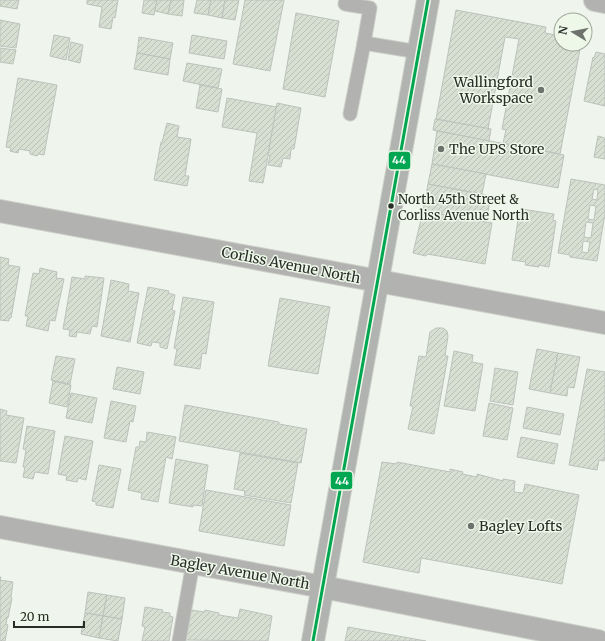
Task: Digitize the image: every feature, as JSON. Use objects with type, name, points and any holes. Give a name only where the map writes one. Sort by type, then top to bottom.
[{"type":"main road","points":[[314,641],[428,0]]},
{"type":"street","points":[[594,0],[605,2]]},
{"type":"street","name":"Corliss Avenue North","points":[[0,211],[605,323]]},
{"type":"street","name":"Bagley Avenue North","points":[[0,527],[323,587],[598,641]]},
{"type":"lane","points":[[346,0],[345,4],[370,8],[350,114]]},
{"type":"lane","points":[[364,43],[419,52]]},
{"type":"lane","points":[[179,641],[193,563]]},
{"type":"building","points":[[0,0],[19,0],[17,9],[0,6]]},
{"type":"building","points":[[87,0],[118,0],[115,18],[113,17],[111,29],[99,27],[102,7],[87,4]]},
{"type":"building","points":[[144,0],[157,0],[154,15],[142,13]]},
{"type":"building","points":[[157,0],[171,0],[168,14],[155,11]]},
{"type":"building","points":[[171,0],[184,0],[182,16],[168,14]]},
{"type":"building","points":[[197,0],[211,0],[208,15],[194,13]]},
{"type":"building","points":[[211,0],[225,0],[222,18],[208,15]]},
{"type":"building","points":[[225,0],[239,0],[235,20],[222,18]]},
{"type":"building","points":[[245,0],[284,0],[270,71],[233,64]]},
{"type":"building","name":"Wallingford Workspace","points":[[456,10],[546,27],[545,33],[553,34],[553,52],[579,52],[560,154],[503,143],[506,130],[502,129],[519,39],[505,37],[488,129],[436,119]]},
{"type":"building","points":[[296,13],[339,21],[325,97],[283,89]]},
{"type":"building","points":[[0,20],[20,24],[16,48],[0,46]]},
{"type":"building","points":[[54,35],[70,38],[66,60],[50,56]]},
{"type":"building","points":[[192,35],[227,41],[224,59],[189,53]]},
{"type":"building","points":[[139,37],[173,43],[170,59],[137,53]]},
{"type":"building","points":[[71,42],[83,45],[80,63],[68,60]]},
{"type":"building","points":[[0,48],[16,50],[13,64],[0,62]]},
{"type":"building","points":[[596,52],[605,54],[605,106],[584,101],[593,57],[594,58]]},
{"type":"building","points":[[137,53],[170,59],[168,75],[134,69]]},
{"type":"building","points":[[187,63],[222,69],[218,88],[183,81]]},
{"type":"building","points":[[18,78],[57,85],[44,155],[38,154],[37,156],[30,154],[30,151],[19,149],[18,153],[10,151],[11,148],[6,147]]},
{"type":"building","points":[[200,85],[222,89],[218,112],[196,108]]},
{"type":"building","points":[[227,98],[277,107],[263,183],[249,181],[257,133],[222,127]]},
{"type":"building","points":[[277,103],[301,108],[294,149],[291,149],[290,159],[283,158],[281,167],[268,165],[270,156],[268,155]]},
{"type":"building","points":[[435,119],[491,129],[489,141],[433,130]]},
{"type":"building","points":[[167,123],[179,126],[177,137],[191,139],[185,176],[189,176],[187,186],[154,180],[161,142]]},
{"type":"building","points":[[437,131],[564,155],[558,188],[432,164]]},
{"type":"building","points":[[598,136],[605,138],[605,159],[594,157]]},
{"type":"building","points":[[432,164],[486,174],[482,194],[428,184]]},
{"type":"building","points":[[571,179],[605,185],[605,214],[597,261],[570,257],[570,255],[558,253]],"holes":[[[594,189],[598,190],[597,200],[592,199]],[[590,205],[596,206],[594,220],[588,219]],[[586,222],[593,223],[591,238],[584,237]],[[583,241],[590,242],[588,253],[582,252]]]},
{"type":"building","points":[[428,184],[491,196],[486,222],[423,211]]},
{"type":"building","points":[[521,209],[554,214],[553,220],[556,221],[549,267],[525,265],[526,262],[512,260],[519,213],[521,213]]},
{"type":"building","points":[[423,211],[492,223],[485,264],[413,253]]},
{"type":"building","points":[[0,257],[9,259],[8,265],[20,267],[11,318],[9,318],[9,321],[0,320]]},
{"type":"building","points":[[40,268],[57,272],[56,278],[64,279],[55,321],[50,320],[48,331],[26,326],[28,316],[25,316],[33,273],[39,274]]},
{"type":"building","points":[[85,276],[104,278],[97,327],[92,326],[90,334],[77,332],[76,337],[69,336],[70,330],[63,329],[72,277],[85,279]]},
{"type":"building","points":[[111,280],[129,284],[128,291],[139,293],[130,342],[101,336]]},
{"type":"building","points":[[148,287],[169,291],[168,293],[175,295],[172,310],[175,311],[167,349],[160,347],[160,343],[152,342],[151,346],[137,343]]},
{"type":"building","points":[[183,297],[214,302],[206,354],[202,353],[200,369],[174,365],[177,349],[174,348]]},
{"type":"building","points":[[280,298],[330,307],[318,374],[268,366]]},
{"type":"building","points":[[436,328],[443,328],[447,331],[448,336],[445,356],[448,356],[434,434],[408,429],[413,406],[410,406],[419,356],[426,357],[430,332]]},
{"type":"building","points":[[537,349],[558,353],[550,393],[529,389]]},
{"type":"building","points":[[454,351],[473,355],[472,362],[483,364],[475,411],[444,406]]},
{"type":"building","points":[[558,353],[580,357],[574,388],[568,387],[567,396],[550,393]]},
{"type":"building","points":[[56,356],[75,359],[70,384],[51,380]]},
{"type":"building","points":[[117,367],[144,372],[140,394],[113,389]]},
{"type":"building","points":[[495,368],[518,372],[513,405],[490,401]]},
{"type":"building","points":[[587,369],[605,372],[605,458],[604,461],[599,460],[597,470],[569,465]]},
{"type":"building","points":[[53,381],[71,385],[67,407],[49,403]]},
{"type":"building","points":[[71,393],[97,398],[92,423],[66,418]]},
{"type":"building","points":[[111,401],[136,406],[133,422],[130,421],[126,442],[104,438]]},
{"type":"building","points":[[489,403],[513,408],[507,440],[483,436]]},
{"type":"building","points":[[185,405],[279,422],[279,424],[307,429],[301,463],[179,441]]},
{"type":"building","points":[[527,407],[564,414],[560,435],[523,428]]},
{"type":"building","points":[[0,409],[7,411],[6,415],[24,418],[16,463],[0,461]]},
{"type":"building","points":[[27,426],[55,431],[48,474],[35,472],[33,479],[23,477],[26,450],[23,449]]},
{"type":"building","points":[[147,432],[176,437],[172,459],[166,457],[158,502],[141,499],[142,493],[128,490],[136,447],[139,447],[140,441],[146,442]]},
{"type":"building","points":[[65,436],[93,441],[86,480],[78,478],[77,482],[66,480],[67,476],[58,474]]},
{"type":"building","points":[[521,437],[558,444],[554,464],[517,457]]},
{"type":"building","points":[[240,453],[298,463],[291,503],[244,495],[245,491],[234,489]]},
{"type":"building","points":[[176,459],[208,465],[202,506],[193,505],[193,507],[169,503]]},
{"type":"building","name":"Bagley Lofts","points":[[382,462],[397,464],[397,462],[450,472],[450,469],[463,472],[462,474],[477,477],[477,474],[503,481],[503,479],[515,481],[514,492],[523,493],[525,484],[579,495],[562,584],[421,558],[419,573],[363,562]]},
{"type":"building","points":[[99,465],[121,469],[113,508],[96,505],[96,502],[92,501]]},
{"type":"building","points":[[206,490],[291,505],[284,546],[199,531]]},
{"type":"building","points":[[0,580],[13,582],[12,598],[6,624],[8,625],[5,641],[0,641]]},
{"type":"building","points":[[88,592],[107,595],[103,616],[85,613]]},
{"type":"building","points":[[107,595],[125,598],[122,619],[103,616]]},
{"type":"building","points":[[145,607],[163,610],[162,612],[170,613],[170,616],[173,617],[169,641],[142,641],[145,627],[142,626]]},
{"type":"building","points":[[240,609],[272,616],[268,641],[185,640],[191,610],[205,612],[205,610],[219,613],[219,615],[238,618]]},
{"type":"building","points":[[85,613],[103,616],[99,638],[81,634]]},
{"type":"building","points":[[103,616],[122,619],[118,641],[99,638]]},
{"type":"building","points":[[348,627],[426,641],[345,641]]},
{"type":"transit line","name":"44","points":[[313,641],[428,0]]},
{"type":"place","name":"Wallingford Workspace","points":[[541,90]]},
{"type":"place","name":"The UPS Store","points":[[441,149]]},
{"type":"place","name":"North 45th Street & Corliss Avenue North","points":[[391,206]]},
{"type":"place","name":"Bagley Lofts","points":[[471,526]]}]
